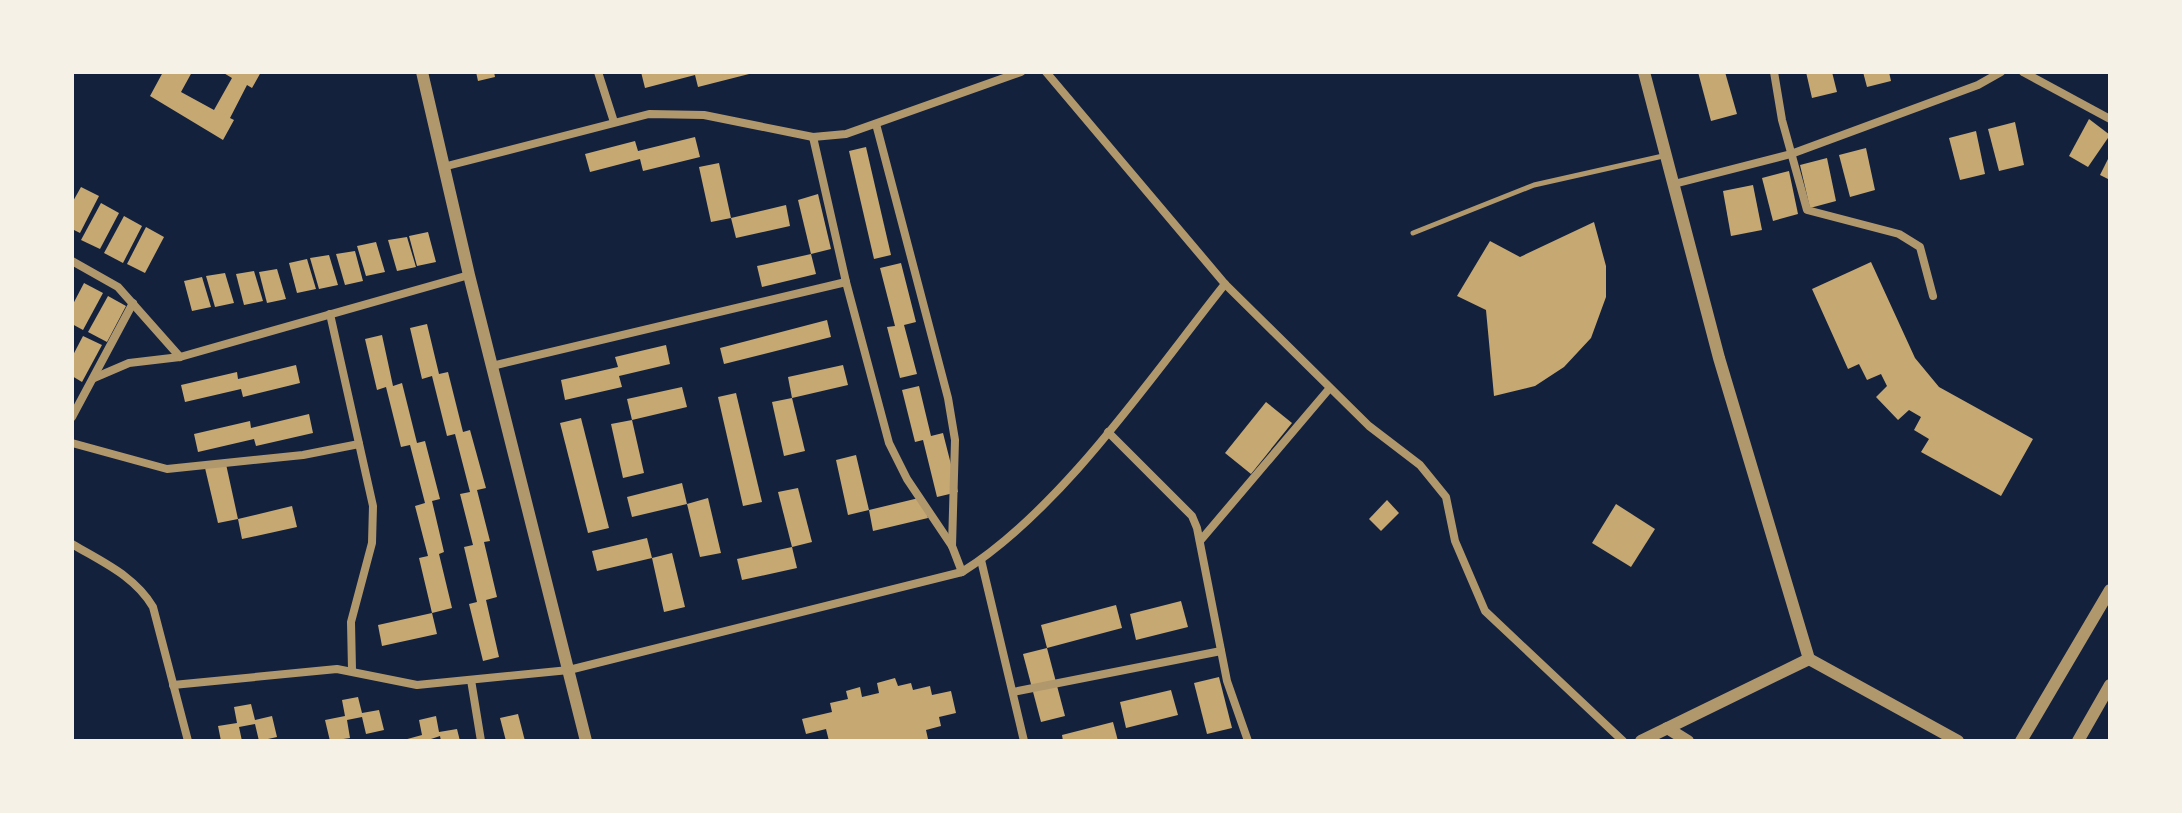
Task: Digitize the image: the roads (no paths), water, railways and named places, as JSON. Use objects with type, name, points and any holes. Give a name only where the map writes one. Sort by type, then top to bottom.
[{"type":"street","points":[[422,72],[469,275],[586,741]]},
{"type":"street","points":[[598,72],[614,122]]},
{"type":"street","points":[[443,167],[649,114],[704,115],[813,137],[846,134],[1021,72]]},
{"type":"street","points":[[1046,72],[1225,284],[1329,389],[1369,426],[1420,465],[1446,497],[1455,541],[1485,611],[1623,741]]},
{"type":"street","points":[[1644,72],[1719,358],[1809,659],[1958,741]]},
{"type":"street","points":[[1774,72],[1791,154],[1807,210],[1899,234],[1920,247],[1933,296]]},
{"type":"street","points":[[1674,184],[1791,154],[1978,85],[2001,72]]},
{"type":"street","points":[[2023,72],[2110,119]]},
{"type":"street","points":[[876,124],[948,398],[955,440],[952,546]]},
{"type":"street","points":[[813,137],[846,282],[889,443],[907,479],[952,546],[962,572]]},
{"type":"street","points":[[72,261],[118,287],[180,357]]},
{"type":"street","points":[[94,378],[129,363],[180,357],[469,275]]},
{"type":"street","points":[[492,366],[846,282]]},
{"type":"street","points":[[173,685],[352,670],[417,685],[569,670],[962,572],[1007,541],[1108,432],[1225,284]]},
{"type":"street","points":[[74,410],[133,303]]},
{"type":"street","points":[[330,314],[373,506],[372,543],[351,622],[352,670]]},
{"type":"street","points":[[1200,541],[1329,389]]},
{"type":"street","points":[[1108,432],[1192,516],[1200,541],[1227,681],[1248,741]]},
{"type":"street","points":[[72,443],[167,469],[303,455],[359,444]]},
{"type":"street","points":[[72,544],[143,590],[153,607],[188,741]]},
{"type":"street","points":[[981,560],[1024,741]]},
{"type":"street","points":[[2021,741],[2110,590]]},
{"type":"street","points":[[1013,692],[1221,651]]},
{"type":"street","points":[[1641,741],[1809,659]]},
{"type":"street","points":[[471,680],[481,741]]},
{"type":"street","points":[[2078,741],[2110,685]]},
{"type":"street","points":[[1667,728],[1688,741]]},
{"type":"lane","points":[[1413,233],[1534,185],[1666,155]]}]
